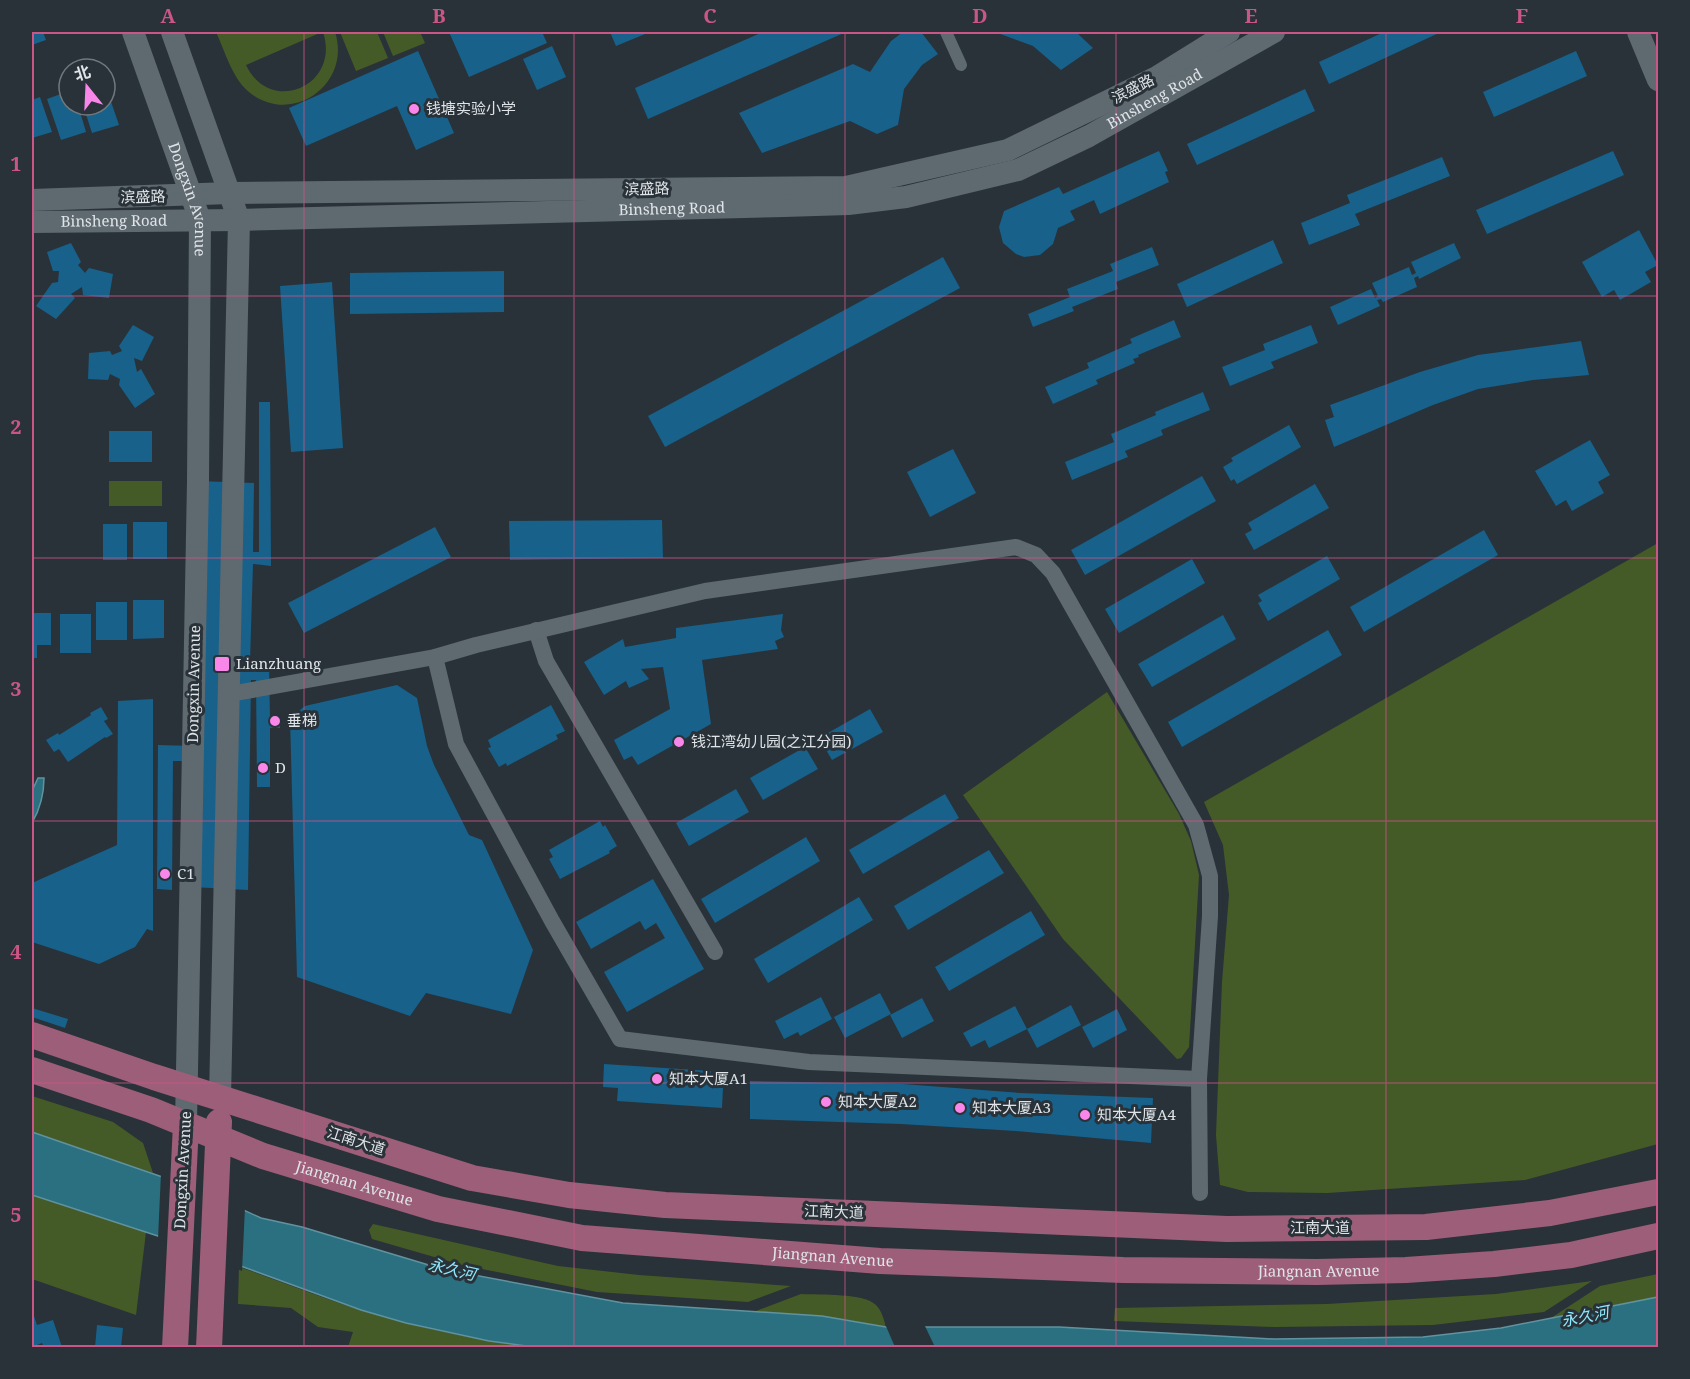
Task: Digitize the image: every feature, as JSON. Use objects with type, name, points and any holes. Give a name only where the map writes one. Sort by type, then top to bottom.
[{"type":"main road","name":"Dongxin Avenue","points":[[133,32],[200,220],[198,481],[187,1087],[175,1347]]},
{"type":"main road","points":[[172,32],[239,220],[220,1098],[209,1347]]},
{"type":"main road","name":"滨盛路","points":[[32,200],[230,194],[846,187],[1008,150],[1155,78],[1229,32]]},
{"type":"main road","name":"Binsheng Road","points":[[32,222],[239,220],[837,205],[906,196],[1018,170],[1089,136],[1274,32]]},
{"type":"main road","points":[[1638,32],[1659,80]]},
{"type":"main road","name":"江南大道","points":[[32,1035],[220,1098],[472,1178],[569,1195],[665,1205],[1227,1229],[1414,1227],[1550,1213],[1659,1192]]},
{"type":"main road","name":"Jiangnan Avenue","points":[[32,1070],[151,1110],[263,1156],[438,1209],[582,1238],[880,1261],[1157,1270],[1317,1272],[1406,1270],[1494,1264],[1571,1254],[1659,1236]]},
{"type":"street","points":[[946,32],[961,65]]},
{"type":"street","points":[[230,694],[435,657],[536,630],[705,591],[1016,547],[1036,555],[1053,573],[1196,825],[1210,886],[1199,1080],[1200,1193]]},
{"type":"street","points":[[536,630],[546,661],[714,952]]},
{"type":"street","points":[[435,657],[456,744],[552,921],[620,1039],[809,1062],[1199,1080]]},
{"type":"green space","points":[[216,32],[322,32],[246,65],[257,80],[271,89],[286,91],[300,88],[313,80],[322,67],[326,51],[323,32],[335,32],[338,51],[335,68],[327,83],[314,95],[300,102],[283,105],[266,102],[249,92],[238,79]]},
{"type":"green space","points":[[340,32],[377,32],[388,58],[356,71]]},
{"type":"green space","points":[[383,32],[420,32],[425,43],[393,56]]},
{"type":"green space","points":[[109,481],[162,481],[162,506],[109,506]]},
{"type":"green space","points":[[1658,543],[1658,1144],[1525,1180],[1327,1193],[1248,1192],[1220,1185],[1216,1135],[1222,982],[1229,895],[1223,845],[1204,802]]},
{"type":"green space","points":[[1107,692],[1179,814],[1191,841],[1199,875],[1189,1047],[1181,1058],[1177,1059],[1063,939],[963,795]]},
{"type":"green space","points":[[32,1096],[113,1122],[143,1143],[153,1173],[32,1132]]},
{"type":"green space","points":[[32,1195],[146,1232],[136,1315],[32,1279]]},
{"type":"green space","points":[[373,1224],[558,1266],[639,1275],[791,1286],[748,1302],[597,1292],[462,1265],[372,1239],[369,1230]]},
{"type":"green space","points":[[239,1267],[385,1317],[469,1337],[534,1347],[348,1347],[353,1332],[318,1327],[291,1308],[238,1304]]},
{"type":"green space","points":[[1658,1274],[1658,1297],[1551,1318],[1600,1286]]},
{"type":"green space","points":[[1592,1281],[1544,1312],[1433,1325],[1274,1327],[1114,1321],[1115,1308],[1327,1304],[1496,1294]]},
{"type":"green space","points":[[801,1294],[841,1295],[870,1301],[880,1310],[886,1327],[822,1316],[753,1312]]},
{"type":"water","points":[[38,778],[44,778],[43,790],[32,823],[32,791]]},
{"type":"water","name":"永久河","points":[[32,1132],[200,1190],[261,1218],[302,1227],[442,1269],[623,1303],[822,1316],[886,1327],[1059,1327],[1274,1339],[1423,1337],[1501,1328],[1658,1297],[1658,1347],[534,1347],[489,1341],[406,1323],[361,1310],[164,1238],[32,1195]]},
{"type":"pier","points":[[161,1173],[201,1187],[245,1207],[242,1271],[158,1239]]},
{"type":"pier","points":[[885,1324],[924,1324],[935,1347],[895,1347]]},
{"type":"building","points":[[32,32],[43,32],[46,40],[32,45]]},
{"type":"building","points":[[449,32],[542,32],[547,43],[469,77]]},
{"type":"building","points":[[610,32],[650,32],[616,46]]},
{"type":"building","points":[[763,32],[846,32],[648,119],[635,88]]},
{"type":"building","points":[[903,32],[921,32],[938,54],[922,65],[904,89],[898,125],[877,134],[850,121],[762,153],[739,113],[853,64],[870,72],[891,41]]},
{"type":"building","points":[[995,32],[1076,32],[1093,48],[1061,70],[1033,46]]},
{"type":"building","points":[[1384,32],[1441,32],[1329,84],[1319,62]]},
{"type":"building","points":[[552,46],[566,77],[537,90],[523,59]]},
{"type":"building","points":[[418,51],[454,133],[416,150],[397,106],[306,146],[289,108]]},
{"type":"building","points":[[1576,51],[1587,76],[1494,117],[1483,92]]},
{"type":"building","points":[[1305,89],[1315,111],[1197,165],[1187,144]]},
{"type":"building","points":[[57,95],[57,117],[82,117],[86,132],[61,140],[47,99]]},
{"type":"building","points":[[40,97],[52,132],[32,138],[32,100]]},
{"type":"building","points":[[87,117],[116,117],[119,125],[92,133]]},
{"type":"building","points":[[1159,151],[1168,171],[1165,172],[1169,182],[1100,214],[1094,200],[1070,211],[1075,220],[1058,228],[1053,244],[1040,255],[1024,257],[1016,254],[1003,243],[999,227],[1004,211],[1059,187],[1063,194]]},
{"type":"building","points":[[1613,151],[1624,175],[1487,234],[1476,210]]},
{"type":"building","points":[[1442,157],[1450,176],[1355,214],[1360,225],[1309,245],[1301,223],[1350,203],[1347,195]]},
{"type":"building","points":[[1639,230],[1658,265],[1645,272],[1651,282],[1620,300],[1614,290],[1602,297],[1582,262]]},
{"type":"building","points":[[1273,240],[1283,263],[1187,307],[1177,284]]},
{"type":"building","points":[[71,243],[81,262],[78,265],[85,273],[89,268],[113,274],[109,298],[83,295],[82,287],[71,294],[75,298],[56,319],[36,306],[52,283],[58,282],[59,271],[53,271],[47,252]]},
{"type":"building","points":[[1454,243],[1461,258],[1419,279],[1418,276],[1414,278],[1417,287],[1383,302],[1381,299],[1377,300],[1380,306],[1338,325],[1330,307],[1371,289],[1375,298],[1378,296],[1372,283],[1409,267],[1412,275],[1416,273],[1411,262]]},
{"type":"building","points":[[1152,247],[1159,265],[1116,282],[1118,289],[1072,307],[1074,311],[1033,327],[1028,314],[1070,297],[1067,289],[1113,271],[1110,264]]},
{"type":"building","points":[[943,257],[960,288],[665,447],[648,416]]},
{"type":"building","points":[[504,271],[504,312],[350,314],[350,273]]},
{"type":"building","points":[[332,282],[343,448],[291,452],[280,286]]},
{"type":"building","points":[[1174,320],[1181,337],[1138,355],[1139,357],[1133,359],[1135,363],[1096,380],[1098,384],[1053,404],[1045,387],[1089,368],[1087,363],[1132,343],[1130,339]]},
{"type":"building","points":[[133,325],[154,337],[142,361],[134,358],[137,372],[141,369],[155,394],[135,408],[119,385],[120,379],[110,374],[108,380],[88,379],[89,353],[110,351],[112,355],[122,351],[119,346]]},
{"type":"building","points":[[1311,325],[1318,343],[1271,362],[1274,368],[1230,386],[1222,367],[1265,350],[1263,344]]},
{"type":"building","points":[[1581,341],[1589,375],[1533,380],[1478,389],[1433,405],[1334,447],[1325,420],[1334,417],[1330,405],[1420,372],[1478,355]]},
{"type":"building","points":[[1203,392],[1210,410],[1161,430],[1163,435],[1125,451],[1128,457],[1072,480],[1065,462],[1114,442],[1111,434]]},
{"type":"building","name":"Lianzhuang","points":[[259,402],[270,402],[271,566],[253,564],[250,662],[269,663],[270,718],[280,718],[280,728],[270,728],[270,787],[257,787],[256,680],[251,680],[248,890],[192,887],[194,761],[173,761],[172,890],[157,889],[158,745],[194,746],[198,481],[254,483],[253,552],[259,552]]},
{"type":"building","points":[[1289,425],[1301,447],[1237,484],[1234,479],[1231,481],[1223,467],[1233,461],[1231,458]]},
{"type":"building","points":[[109,431],[152,431],[152,462],[109,462]]},
{"type":"building","points":[[1590,440],[1610,475],[1598,482],[1604,493],[1572,511],[1566,500],[1556,506],[1535,471]]},
{"type":"building","points":[[953,449],[976,493],[930,517],[907,472]]},
{"type":"building","points":[[1202,476],[1216,501],[1085,575],[1071,550]]},
{"type":"building","points":[[1315,484],[1329,508],[1254,550],[1245,534],[1252,530],[1248,523]]},
{"type":"building","points":[[662,520],[663,558],[510,560],[509,521]]},
{"type":"building","points":[[133,522],[167,522],[167,559],[133,559]]},
{"type":"building","points":[[103,524],[127,524],[127,560],[103,560]]},
{"type":"building","points":[[435,527],[451,557],[304,633],[288,603]]},
{"type":"building","points":[[1484,530],[1498,555],[1364,632],[1350,607]]},
{"type":"building","points":[[1327,556],[1340,579],[1268,621],[1258,603],[1262,601],[1258,595]]},
{"type":"building","points":[[1192,559],[1205,583],[1119,633],[1105,609]]},
{"type":"building","points":[[133,600],[164,600],[164,638],[133,639]]},
{"type":"building","points":[[96,602],[127,602],[127,640],[96,640]]},
{"type":"building","points":[[32,613],[51,613],[51,645],[37,645],[37,658],[32,658]]},
{"type":"building","points":[[60,614],[91,614],[91,653],[60,653]]},
{"type":"building","points":[[783,614],[781,630],[784,637],[775,641],[778,649],[702,660],[711,724],[638,765],[632,756],[624,760],[614,740],[670,709],[663,667],[641,669],[649,679],[629,688],[626,681],[604,695],[584,662],[623,639],[625,647],[676,638],[676,628]]},
{"type":"building","points":[[1223,615],[1236,639],[1152,687],[1138,664]]},
{"type":"building","points":[[1328,630],[1342,655],[1182,747],[1168,722]]},
{"type":"building","points":[[397,685],[417,698],[427,746],[434,765],[469,835],[482,840],[533,950],[511,1014],[426,993],[410,1016],[297,977],[290,718],[305,706]]},
{"type":"building","points":[[153,699],[153,931],[147,929],[135,947],[99,964],[32,942],[32,883],[117,845],[118,701]]},
{"type":"building","points":[[551,705],[565,731],[556,735],[558,739],[507,766],[506,763],[499,767],[488,748],[491,747],[488,740]]},
{"type":"building","points":[[101,707],[108,719],[104,721],[113,734],[68,762],[59,749],[54,752],[46,740],[58,733],[59,735]]},
{"type":"building","points":[[870,709],[883,732],[832,760],[819,738]]},
{"type":"building","points":[[805,747],[818,769],[763,800],[750,778]]},
{"type":"building","points":[[736,789],[749,812],[689,846],[676,823]]},
{"type":"building","points":[[945,794],[959,818],[863,874],[849,850]]},
{"type":"building","points":[[600,821],[603,827],[605,825],[617,846],[609,851],[610,853],[560,879],[549,859],[553,857],[549,850]]},
{"type":"building","points":[[806,837],[820,861],[715,923],[701,899]]},
{"type":"building","points":[[989,850],[1004,873],[908,930],[894,906]]},
{"type":"building","points":[[653,879],[704,969],[627,1012],[604,972],[665,938],[656,923],[645,930],[640,921],[591,949],[576,922]]},
{"type":"building","points":[[859,897],[873,920],[768,983],[754,959]]},
{"type":"building","points":[[1031,911],[1045,935],[949,991],[935,967]]},
{"type":"building","points":[[880,993],[891,1014],[845,1038],[834,1017]]},
{"type":"building","points":[[821,997],[832,1019],[800,1036],[798,1032],[784,1039],[775,1021]]},
{"type":"building","points":[[922,998],[934,1021],[902,1038],[890,1015]]},
{"type":"building","points":[[1071,1005],[1081,1025],[1037,1048],[1027,1029]]},
{"type":"building","points":[[1015,1006],[1027,1029],[989,1048],[985,1040],[971,1047],[963,1033]]},
{"type":"building","points":[[32,1008],[68,1019],[65,1028],[32,1017]]},
{"type":"building","points":[[1117,1009],[1127,1030],[1093,1048],[1082,1027]]},
{"type":"building","name":"知本大厦A1","points":[[604,1064],[711,1071],[709,1087],[723,1088],[722,1108],[617,1101],[618,1088],[603,1087]]},
{"type":"building","points":[[750,1081],[903,1084],[1020,1093],[1153,1098],[1151,1143],[901,1124],[750,1119]]},
{"type":"building","points":[[34,1316],[37,1325],[53,1320],[62,1347],[44,1347],[42,1343],[32,1347],[32,1317]]},
{"type":"building","points":[[97,1325],[123,1328],[121,1347],[95,1347]]},
{"type":"place","name":"钱塘实验小学","points":[[414,109]]},
{"type":"place","name":"Lianzhuang","points":[[222,664]]},
{"type":"place","name":"垂梯","points":[[275,721]]},
{"type":"place","name":"钱江湾幼儿园(之江分园)","points":[[679,742]]},
{"type":"place","name":"D","points":[[263,768]]},
{"type":"place","name":"C1","points":[[165,874]]},
{"type":"place","name":"知本大厦A1","points":[[657,1079]]},
{"type":"place","name":"知本大厦A2","points":[[826,1102]]},
{"type":"place","name":"知本大厦A3","points":[[960,1108]]},
{"type":"place","name":"知本大厦A4","points":[[1085,1115]]}]
